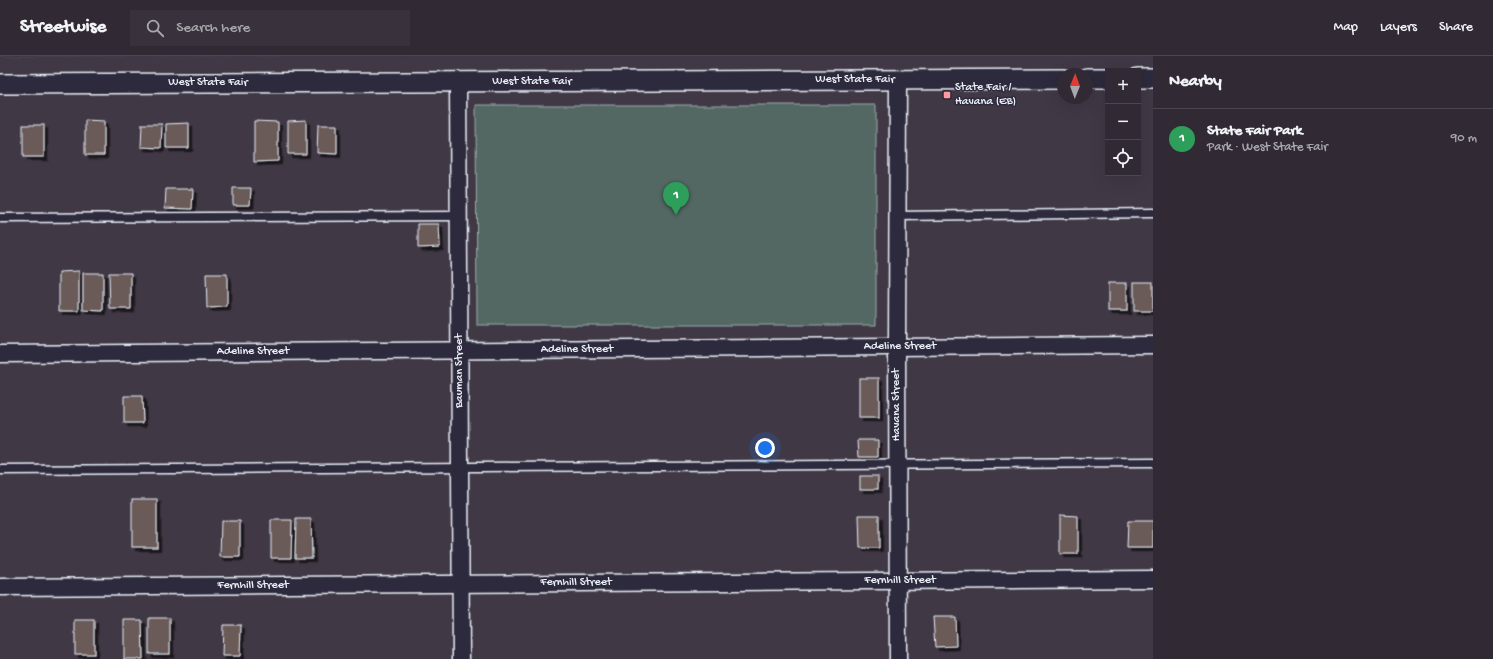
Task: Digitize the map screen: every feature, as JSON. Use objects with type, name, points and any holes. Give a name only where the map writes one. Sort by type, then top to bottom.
[{"type":"street","points":[[1093,78],[1105,78]]},
{"type":"street","points":[[1141,78],[1153,78]]},
{"type":"street","name":"West State Fair","points":[[0,84],[1057,79]]},
{"type":"street","name":"Havana Street","points":[[898,80],[898,659]]},
{"type":"street","name":"Bauman Street","points":[[458,82],[461,659]]},
{"type":"street","name":"Adeline Street","points":[[0,354],[1153,345]]},
{"type":"street","name":"Fernhill Street","points":[[0,587],[1153,579]]},
{"type":"lane","points":[[897,216],[1153,213]]},
{"type":"lane","points":[[0,218],[459,216]]},
{"type":"lane","points":[[0,470],[1153,463]]},
{"type":"shaded area","points":[[0,56],[413,56],[0,57]]},
{"type":"green space","points":[[476,105],[876,105],[876,325],[477,325]]},
{"type":"building","points":[[85,120],[104,121],[104,155],[85,155]]},
{"type":"building","points":[[306,120],[306,154],[288,154],[288,121]]},
{"type":"building","points":[[254,121],[278,122],[278,161],[254,162]]},
{"type":"building","points":[[189,123],[189,148],[166,148],[166,124]]},
{"type":"building","points":[[142,124],[162,124],[161,148],[141,147]]},
{"type":"building","points":[[23,125],[44,125],[44,157],[23,157]]},
{"type":"building","points":[[318,125],[337,125],[337,154],[317,153]]},
{"type":"building","points":[[233,188],[251,188],[250,205],[233,205]]},
{"type":"building","points":[[166,189],[193,189],[192,209],[165,208]]},
{"type":"building","points":[[418,224],[439,224],[440,247],[418,248]]},
{"type":"building","points":[[79,271],[79,311],[59,311],[59,272]]},
{"type":"building","points":[[83,273],[103,273],[103,311],[83,310]]},
{"type":"building","points":[[109,273],[131,273],[131,309],[110,309]]},
{"type":"building","points":[[206,274],[227,274],[227,307],[207,308]]},
{"type":"building","points":[[1134,282],[1153,282],[1153,311],[1134,311]]},
{"type":"building","points":[[1108,283],[1127,283],[1127,311],[1108,311]]},
{"type":"building","points":[[859,378],[879,378],[879,418],[859,418]]},
{"type":"building","points":[[124,396],[142,396],[143,423],[124,423]]},
{"type":"building","points":[[858,440],[878,440],[878,457],[859,457]]},
{"type":"building","points":[[860,476],[878,476],[878,489],[860,489]]},
{"type":"building","points":[[132,499],[157,499],[157,547],[132,547]]},
{"type":"building","points":[[859,515],[879,515],[879,548],[860,548]]},
{"type":"building","points":[[1060,515],[1078,516],[1078,554],[1060,554]]},
{"type":"building","points":[[296,519],[311,519],[312,558],[295,558]]},
{"type":"building","points":[[271,520],[292,520],[291,558],[271,558]]},
{"type":"building","points":[[221,521],[240,521],[240,557],[220,557]]},
{"type":"building","points":[[1128,521],[1153,521],[1153,548],[1127,548]]},
{"type":"building","points":[[933,617],[955,617],[956,646],[935,647]]},
{"type":"building","points":[[149,618],[170,618],[170,654],[149,654]]},
{"type":"building","points":[[75,620],[94,620],[94,654],[75,654]]},
{"type":"building","points":[[124,620],[142,620],[143,659],[124,659]]},
{"type":"building","points":[[223,625],[241,625],[240,656],[222,656]]},
{"type":"place","name":"State Fair / Havana (EB)","points":[[947,95]]},
{"type":"place","name":"State Fair Park","points":[[676,215]]}]
